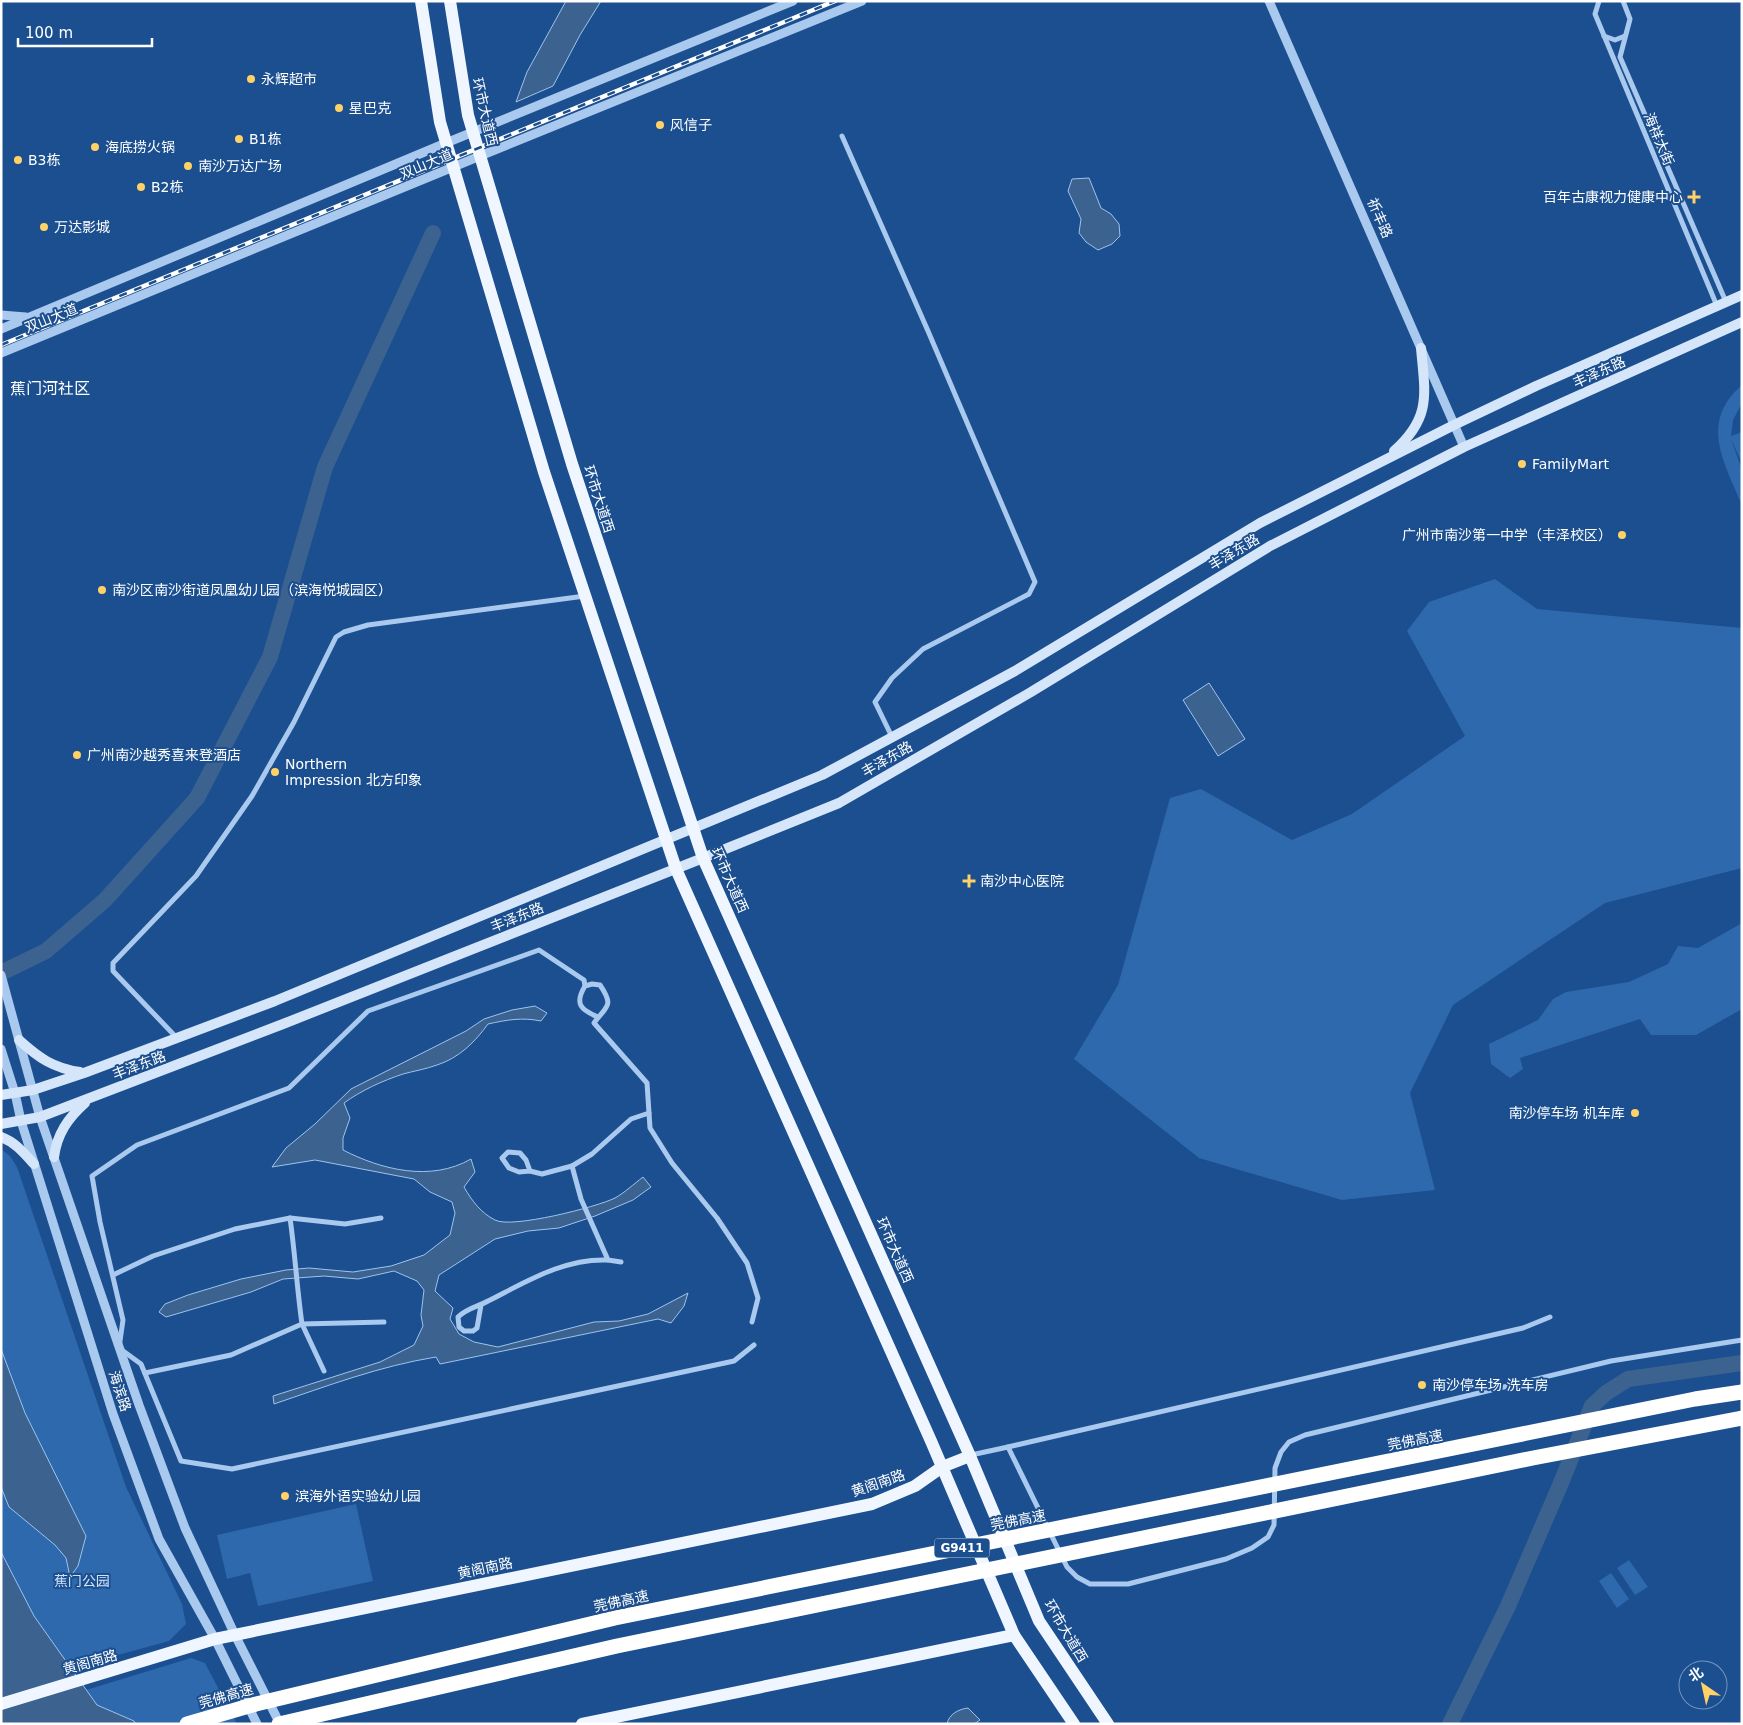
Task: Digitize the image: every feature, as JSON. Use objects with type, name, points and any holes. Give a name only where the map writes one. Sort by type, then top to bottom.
[{"type":"highway","name":"莞佛高速","points":[[187,1724],[256,1704],[615,1618],[1695,1399],[1742,1392]]},
{"type":"highway","name":"G9411","points":[[279,1724],[617,1646],[1533,1458],[1742,1418]]},
{"type":"main road","points":[[421,1],[440,122],[453,167],[544,472],[676,869],[942,1467],[1014,1635],[1074,1724]]},
{"type":"main road","name":"环市大道西","points":[[450,1],[468,115],[480,156],[572,464],[703,858],[970,1456],[1039,1621],[1108,1724]]},
{"type":"main road","name":"丰泽东路","points":[[1,1095],[33,1090],[84,1073],[275,1001],[822,775],[1015,671],[1260,523],[1454,425],[1545,382],[1742,295]]},
{"type":"main road","name":"丰泽东路","points":[[1,1124],[40,1117],[283,1024],[839,803],[1031,692],[1270,546],[1464,447],[1742,322]]},
{"type":"main road","points":[[1383,461],[1402,443],[1418,423],[1425,396],[1421,348]]},
{"type":"main road","points":[[19,1040],[50,1064],[66,1070],[84,1073]]},
{"type":"main road","points":[[54,1156],[56,1142],[63,1127],[73,1114],[92,1097]]},
{"type":"main road","points":[[1,1137],[17,1146],[34,1164]]},
{"type":"main road","name":"黄阁南路","points":[[1,1704],[215,1639],[872,1504],[915,1486],[942,1467],[970,1456]]},
{"type":"main road","points":[[582,1724],[1014,1635]]},
{"type":"street","name":"双山大道","points":[[1,329],[446,143],[793,1]]},
{"type":"street","name":"双山大道","points":[[1,353],[862,1]]},
{"type":"street","name":"祈丰路","points":[[1269,1],[1464,447]]},
{"type":"street","name":"海祥大街","points":[[1599,1],[1595,14],[1721,304]]},
{"type":"street","name":"海祥大街","points":[[1622,1],[1630,19],[1620,57],[1721,304]]},
{"type":"street","points":[[1604,36],[1615,40],[1625,36]]},
{"type":"street","points":[[842,136],[1035,582],[1029,594],[923,649],[892,678],[875,702],[892,737]]},
{"type":"street","points":[[1,315],[19,318],[31,317]]},
{"type":"street","points":[[176,1037],[114,971],[113,962],[196,876],[252,796],[294,722],[336,637],[344,632],[368,625],[586,596]]},
{"type":"street","points":[[119,1348],[123,1320],[100,1222],[92,1176],[137,1146],[289,1088],[368,1011],[539,950],[584,980],[585,986],[579,996],[580,1003],[590,1013],[598,1016]]},
{"type":"street","points":[[1,975],[40,1117],[119,1348],[185,1528],[279,1724]]},
{"type":"street","points":[[585,986],[592,984],[600,985],[604,990],[608,999],[607,1009],[598,1016],[594,1023],[647,1083],[650,1128],[672,1163],[717,1218],[747,1263],[758,1298],[752,1322]]},
{"type":"street","name":"海滨路","points":[[1,1049],[34,1164],[113,1414],[159,1539],[215,1639],[257,1724]]},
{"type":"street","points":[[530,1171],[526,1160],[520,1153],[508,1152],[502,1158],[509,1168],[519,1172],[530,1171],[542,1174],[572,1166],[592,1154],[631,1119],[649,1113]]},
{"type":"street","points":[[572,1166],[582,1199],[608,1260]]},
{"type":"street","points":[[113,1275],[153,1256],[235,1229],[290,1218],[345,1224],[381,1218]]},
{"type":"street","points":[[290,1218],[302,1324],[324,1371]]},
{"type":"street","points":[[481,1305],[477,1328],[473,1331],[464,1332],[459,1327],[458,1317],[465,1310],[481,1305],[548,1271],[577,1262],[595,1259],[621,1262]]},
{"type":"street","points":[[970,1456],[1523,1328],[1550,1317]]},
{"type":"street","points":[[145,1373],[231,1355],[302,1324],[384,1322]]},
{"type":"street","points":[[1008,1446],[1067,1567],[1077,1578],[1090,1584],[1128,1584],[1226,1559],[1252,1548],[1268,1537],[1274,1525],[1275,1468],[1280,1452],[1289,1442],[1305,1435],[1611,1361],[1742,1340]]},
{"type":"street","points":[[119,1348],[141,1364],[181,1461],[232,1469],[734,1360],[754,1345]]},
{"type":"green space","points":[[1742,385],[1742,403],[1733,420],[1731,436],[1742,432],[1742,463],[1731,439],[1742,470],[1742,505],[1723,458],[1718,428],[1721,413],[1729,399]]},
{"type":"green space","points":[[1495,579],[1537,609],[1742,628],[1742,868],[1605,903],[1453,1005],[1410,1093],[1435,1190],[1342,1200],[1199,1158],[1074,1059],[1118,985],[1170,798],[1201,789],[1292,840],[1352,814],[1465,736],[1407,631],[1429,602]]},
{"type":"green space","points":[[1742,923],[1742,1009],[1696,1035],[1651,1035],[1640,1019],[1520,1058],[1523,1069],[1510,1078],[1491,1064],[1489,1044],[1538,1020],[1553,999],[1566,992],[1629,982],[1668,964],[1678,946],[1698,948]]},
{"type":"green space","name":"蕉门公园","points":[[1,1149],[10,1156],[17,1167],[126,1487],[182,1604],[186,1624],[169,1641],[1,1687]]},
{"type":"green space","points":[[356,1504],[373,1581],[258,1606],[250,1573],[227,1579],[217,1535]]},
{"type":"green space","points":[[1629,1560],[1648,1587],[1635,1595],[1617,1568]]},
{"type":"green space","points":[[1611,1573],[1629,1599],[1617,1608],[1599,1581]]},
{"type":"green space","points":[[191,1658],[205,1663],[237,1724],[1,1724],[1,1716]]},
{"type":"shaded area","points":[[566,1],[601,1],[580,35],[553,86],[516,102],[527,72]]},
{"type":"shaded area","points":[[1089,178],[1101,208],[1111,214],[1119,224],[1120,236],[1112,244],[1098,250],[1086,242],[1079,233],[1081,219],[1068,191],[1072,179]]},
{"type":"shaded area","points":[[1209,683],[1245,739],[1218,756],[1183,700]]},
{"type":"shaded area","points":[[535,1006],[547,1013],[541,1021],[527,1019],[488,1024],[472,1043],[459,1054],[445,1062],[387,1080],[365,1090],[344,1103],[350,1118],[343,1138],[343,1150],[374,1163],[407,1171],[440,1170],[456,1166],[471,1159],[475,1172],[464,1187],[481,1210],[495,1220],[504,1222],[518,1222],[554,1216],[605,1202],[615,1198],[643,1177],[651,1187],[633,1200],[595,1216],[559,1228],[528,1231],[495,1239],[439,1275],[435,1291],[453,1308],[450,1319],[459,1334],[474,1342],[498,1347],[594,1322],[619,1321],[648,1314],[688,1293],[684,1306],[671,1323],[658,1319],[440,1364],[436,1357],[415,1361],[354,1377],[274,1404],[273,1396],[380,1362],[414,1345],[423,1326],[421,1315],[424,1290],[417,1281],[394,1271],[358,1279],[324,1276],[283,1279],[251,1292],[166,1317],[159,1312],[165,1304],[188,1295],[241,1279],[286,1270],[309,1268],[353,1272],[391,1266],[424,1255],[450,1235],[455,1213],[452,1202],[430,1192],[414,1179],[315,1160],[272,1167],[286,1148],[315,1124],[351,1089],[466,1031],[484,1019],[512,1010]]},
{"type":"shaded area","points":[[1,1349],[25,1413],[86,1536],[78,1566],[70,1577],[66,1558],[55,1545],[9,1507],[1,1487]]},
{"type":"shaded area","points":[[1,1552],[34,1616],[97,1705],[134,1721],[136,1724],[1,1724]]},
{"type":"shaded area","points":[[968,1708],[980,1720],[974,1724],[947,1724],[950,1717],[955,1713]]},
{"type":"waterway","points":[[1,973],[46,951],[105,900],[197,798],[270,657],[325,467],[433,233]]},
{"type":"waterway","points":[[1450,1724],[1508,1606],[1592,1406],[1606,1393],[1628,1379],[1742,1363]]},
{"type":"railway","points":[[1,345],[835,1]]},
{"type":"place","name":"永辉超市","points":[[251,79]]},
{"type":"place","name":"星巴克","points":[[339,108]]},
{"type":"place","name":"风信子","points":[[660,125]]},
{"type":"place","name":"B1栋","points":[[239,139]]},
{"type":"place","name":"海底捞火锅","points":[[95,147]]},
{"type":"place","name":"B3栋","points":[[18,160]]},
{"type":"place","name":"南沙万达广场","points":[[188,166]]},
{"type":"place","name":"B2栋","points":[[141,187]]},
{"type":"place","name":"百年古康视力健康中心","points":[[1694,197]]},
{"type":"place","name":"万达影城","points":[[44,227]]},
{"type":"place","name":"FamilyMart","points":[[1522,464]]},
{"type":"place","name":"广州市南沙第一中学（丰泽校区）","points":[[1622,535]]},
{"type":"place","name":"南沙区南沙街道凤凰幼儿园（滨海悦城园区）","points":[[102,590]]},
{"type":"place","name":"广州南沙越秀喜来登酒店","points":[[77,755]]},
{"type":"place","name":"Northern Impression 北方印象","points":[[275,772]]},
{"type":"place","name":"南沙中心医院","points":[[969,881]]},
{"type":"place","name":"南沙停车场 机车库","points":[[1635,1113]]},
{"type":"place","name":"南沙停车场 洗车房","points":[[1422,1385]]},
{"type":"place","name":"滨海外语实验幼儿园","points":[[285,1496]]},
{"type":"district","name":"蕉门河社区","points":[[50,388]]}]
